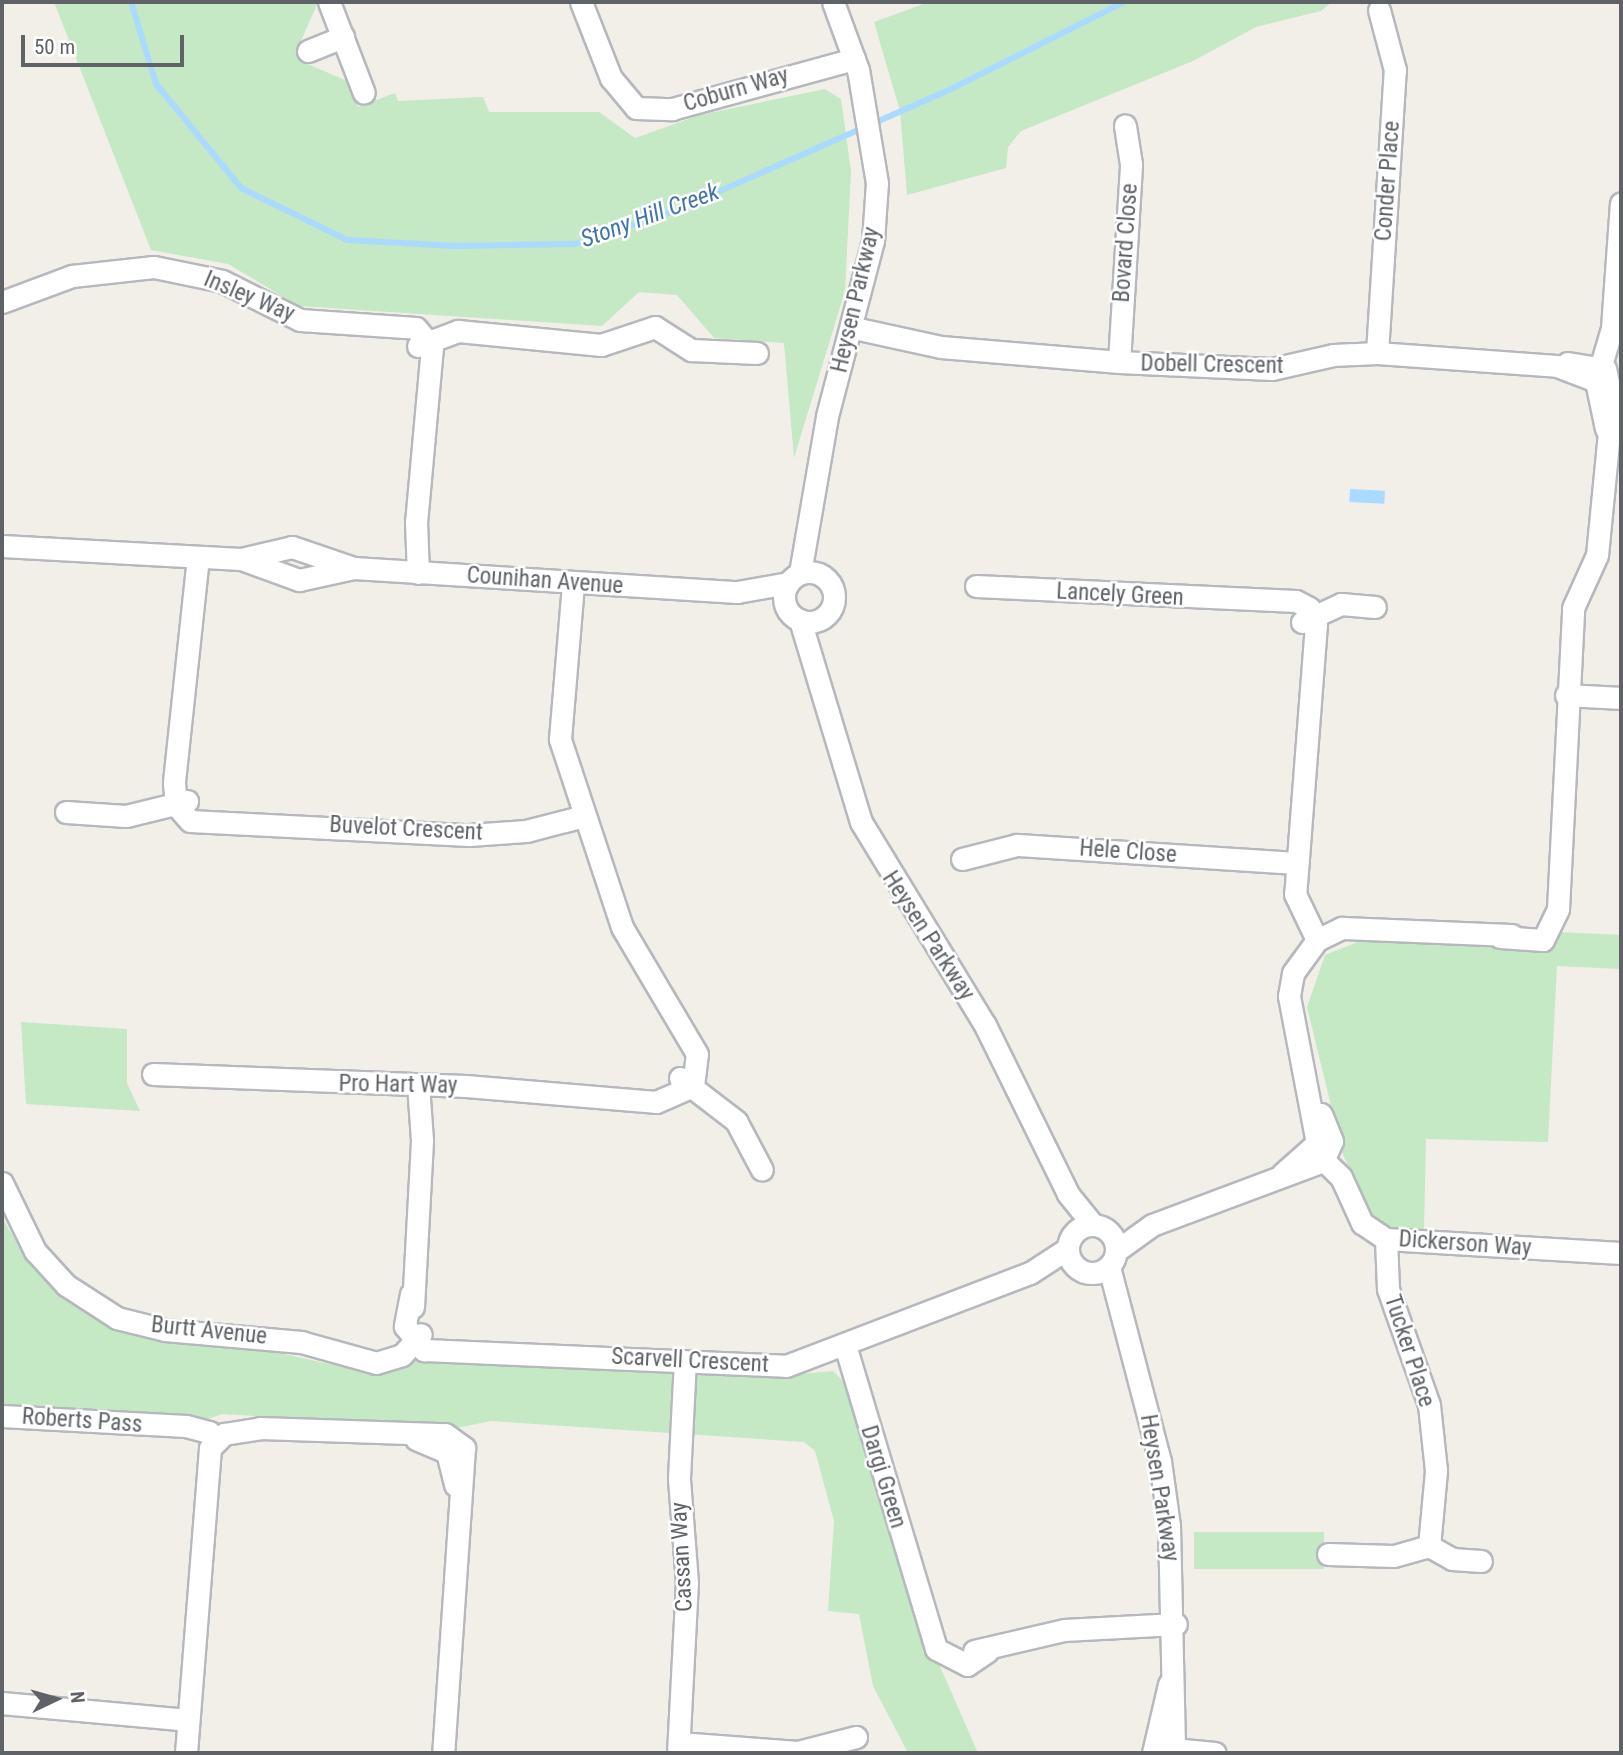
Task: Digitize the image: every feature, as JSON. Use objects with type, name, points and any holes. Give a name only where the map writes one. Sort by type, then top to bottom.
[{"type":"street","points":[[329,2],[364,93]]},
{"type":"street","name":"Coburn Way","points":[[581,2],[611,78],[636,108],[672,109],[800,71],[852,52]]},
{"type":"street","name":"Heysen Parkway","points":[[833,2],[864,94],[874,156],[873,241],[855,323],[827,416],[811,518],[794,578],[793,614],[817,667],[823,709],[861,821],[985,1025],[1068,1194],[1084,1233]]},
{"type":"street","name":"Conder Place","points":[[1377,353],[1395,70],[1379,10]]},
{"type":"street","points":[[308,51],[343,37]]},
{"type":"street","name":"Bovard Close","points":[[1119,362],[1131,164],[1125,125]]},
{"type":"street","points":[[1084,1233],[1152,1225],[1282,1174],[1318,1156],[1314,1104],[1291,1030],[1289,996],[1293,973],[1317,940],[1342,928],[1500,937],[1543,922],[1556,868],[1573,608],[1597,555],[1606,429],[1600,375],[1621,203]]},
{"type":"street","name":"Insley Way","points":[[2,302],[72,276],[155,267],[222,281],[300,320],[375,328],[425,344]]},
{"type":"street","name":"Dobell Crescent","points":[[855,323],[909,339],[1119,362],[1272,369],[1333,355],[1377,353],[1557,366],[1600,375]]},
{"type":"street","points":[[413,572],[425,344],[471,334],[601,345],[655,327],[691,350],[757,353]]},
{"type":"street","name":"Heysen Parkway","points":[[811,518],[824,576],[834,597],[824,618],[817,667]]},
{"type":"street","name":"Counihan Avenue","points":[[4,545],[241,559],[292,547],[354,568],[737,592],[794,578],[824,576]]},
{"type":"street","points":[[66,812],[126,816],[181,803],[179,763],[192,557]]},
{"type":"street","name":"Counihan Avenue","points":[[241,559],[299,580],[354,568]]},
{"type":"street","points":[[568,583],[560,739],[584,816],[622,927],[696,1054],[687,1082],[736,1121],[762,1170]]},
{"type":"street","name":"Lancely Green","points":[[976,586],[1264,604],[1308,619]]},
{"type":"street","name":"Counihan Avenue","points":[[737,592],[793,614]]},
{"type":"street","points":[[1317,940],[1295,894],[1309,663],[1308,619],[1341,604],[1375,607]]},
{"type":"street","points":[[793,614],[824,618]]},
{"type":"street","points":[[1566,695],[1621,698]]},
{"type":"street","name":"Buvelot Crescent","points":[[181,803],[198,812],[227,819],[469,835],[526,831],[584,816]]},
{"type":"street","name":"Hele Close","points":[[962,859],[1017,845],[1297,863]]},
{"type":"street","name":"Pro Hart Way","points":[[153,1074],[424,1084],[643,1098],[687,1082]]},
{"type":"street","points":[[416,1337],[411,1294],[424,1084]]},
{"type":"street","name":"Dickerson Way","points":[[1318,1156],[1341,1177],[1362,1223],[1386,1238],[1621,1253]]},
{"type":"street","name":"Burtt Avenue","points":[[2,1183],[35,1251],[66,1285],[117,1318],[165,1330],[258,1335],[357,1357],[416,1337]]},
{"type":"street","points":[[1098,1265],[1152,1225]]},
{"type":"street","points":[[1084,1233],[1098,1265]]},
{"type":"street","points":[[1084,1233],[1098,1265]]},
{"type":"street","name":"Scarvell Crescent","points":[[1030,1273],[1084,1233]]},
{"type":"street","name":"Tucker Place","points":[[1386,1238],[1388,1289],[1429,1405],[1436,1471],[1429,1546]]},
{"type":"street","name":"Heysen Parkway","points":[[1098,1265],[1118,1313],[1160,1461],[1176,1624],[1174,1751]]},
{"type":"street","name":"Scarvell Crescent","points":[[416,1337],[458,1348],[786,1366],[1030,1273],[1098,1265]]},
{"type":"street","name":"Dargi Green","points":[[845,1345],[925,1608],[954,1649],[988,1651],[1064,1630],[1176,1624]]},
{"type":"street","name":"Cassan Way","points":[[679,1748],[687,1583],[679,1478],[685,1361]]},
{"type":"street","name":"Roberts Pass","points":[[2,1416],[163,1426],[210,1438]]},
{"type":"street","points":[[186,1753],[203,1490],[210,1438],[260,1428],[407,1436],[447,1452],[459,1508],[443,1753]]},
{"type":"street","points":[[1328,1554],[1394,1556],[1429,1546],[1452,1559],[1482,1561]]},
{"type":"street","name":"Heysen Parkway","points":[[1153,1750],[1175,1667]]},
{"type":"street","points":[[2,1703],[188,1713]]},
{"type":"street","points":[[679,1748],[799,1752],[856,1737]]},
{"type":"street","points":[[1153,1750],[1215,1753]]},
{"type":"green space","points":[[54,2],[318,2],[300,43],[308,64],[349,82],[358,107],[395,93],[398,101],[483,97],[489,112],[599,112],[635,138],[700,115],[825,89],[841,99],[851,171],[845,291],[794,458],[784,343],[714,338],[677,295],[639,292],[602,326],[299,306],[228,264],[151,250]]},
{"type":"green space","points":[[929,2],[1332,2],[1321,11],[1256,27],[1193,61],[1021,131],[1008,147],[1006,168],[907,195],[900,111],[874,22]]},
{"type":"green space","points":[[1559,932],[1621,935],[1621,969],[1557,966],[1548,1142],[1426,1139],[1424,1231],[1380,1231],[1343,1155],[1307,1007],[1325,955],[1365,939],[1528,950]]},
{"type":"green space","points":[[21,1022],[127,1029],[127,1083],[140,1111],[26,1104]]},
{"type":"green space","points":[[2,1218],[32,1267],[61,1296],[114,1327],[164,1342],[257,1348],[374,1374],[414,1357],[760,1378],[833,1371],[845,1383],[904,1584],[978,1753],[908,1753],[873,1686],[859,1614],[828,1611],[834,1521],[815,1451],[804,1442],[491,1421],[457,1428],[222,1414],[200,1422],[2,1406]]},
{"type":"green space","points":[[1194,1532],[1324,1532],[1324,1569],[1194,1569]]},
{"type":"water","points":[[1350,489],[1385,491],[1384,504],[1349,502]]},
{"type":"waterway","name":"Stony Hill Creek","points":[[131,2],[156,84],[241,188],[347,240],[455,246],[575,244],[679,209],[951,89],[1124,2]]}]
